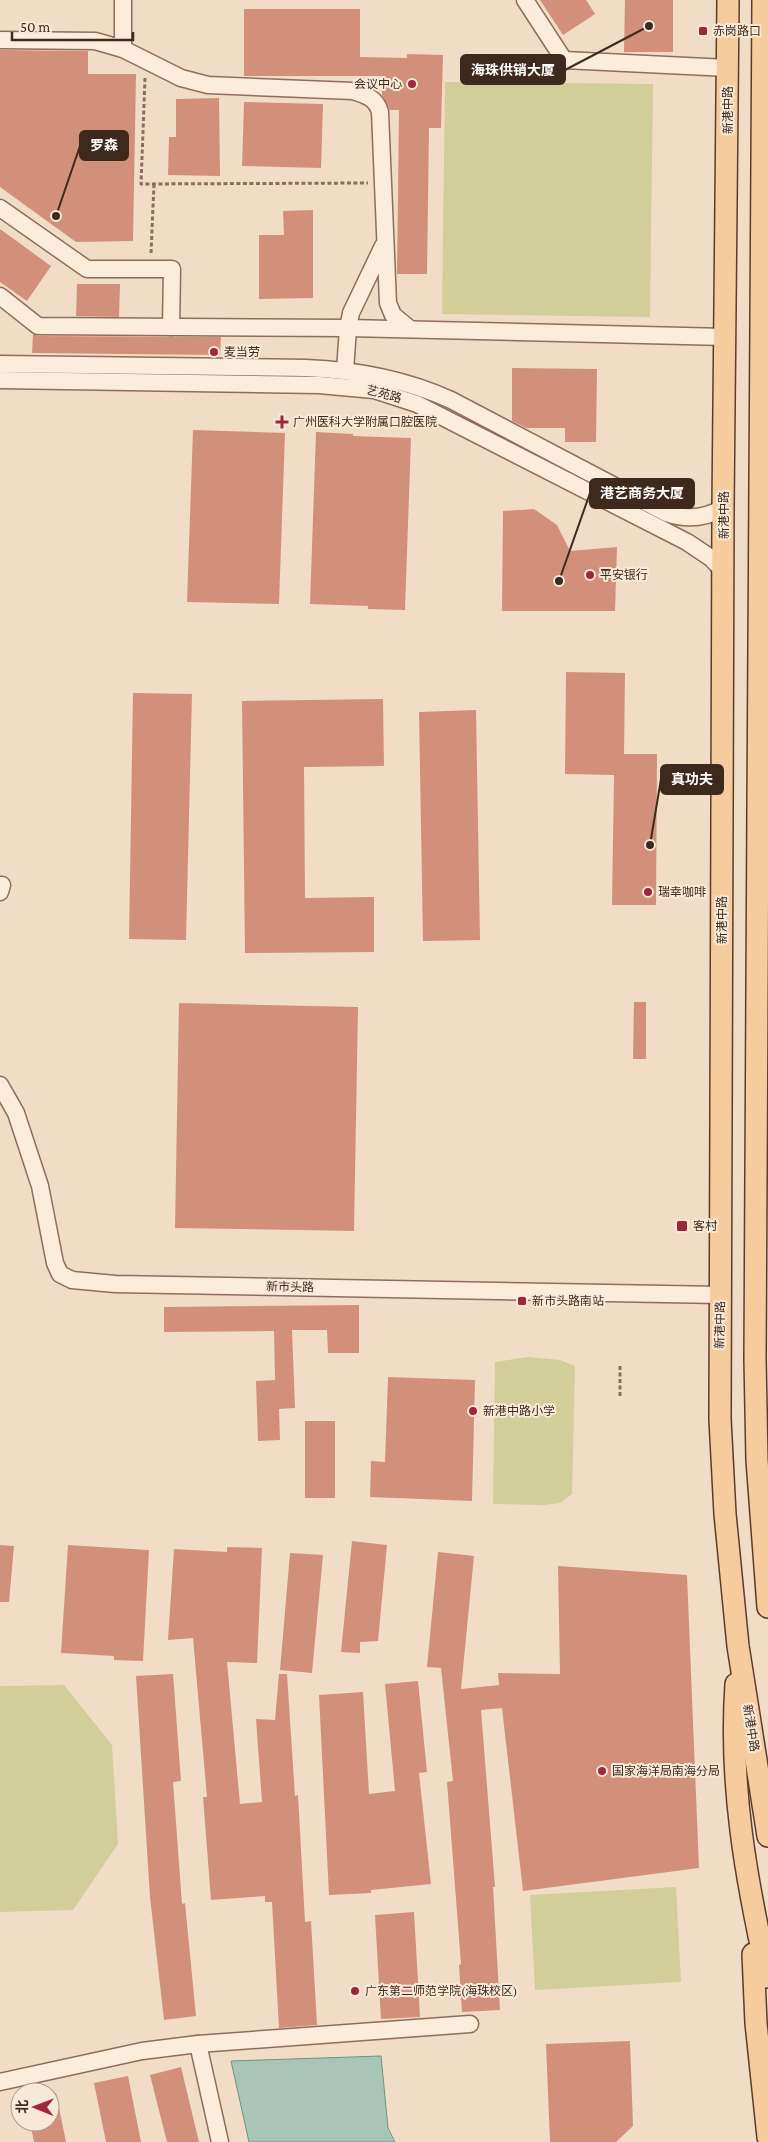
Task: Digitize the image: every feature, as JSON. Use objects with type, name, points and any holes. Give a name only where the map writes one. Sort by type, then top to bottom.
[{"type":"main road","name":"新港中路","points":[[728,0],[724,508],[722,1460],[725,1514],[738,1646],[768,1836]]},
{"type":"main road","points":[[763,0],[764,619],[762,1119],[755,1359],[762,1460],[768,1607]]},
{"type":"main road","points":[[738,1646],[733,1720],[734,1774],[743,1857],[768,1977]]},
{"type":"main road","points":[[752,1906],[756,2023],[768,2137]]},
{"type":"street","points":[[123,0],[123,49]]},
{"type":"street","points":[[525,0],[564,60],[728,68]]},
{"type":"street","points":[[0,40],[85,40],[123,49],[181,78],[208,85],[353,91],[371,98],[378,105],[380,112],[388,303],[393,315],[410,329]]},
{"type":"street","points":[[0,208],[87,269],[172,269],[171,327]]},
{"type":"street","points":[[345,371],[348,328],[352,313],[379,256],[384,234]]},
{"type":"street","points":[[0,296],[38,326],[348,328],[726,337]]},
{"type":"street","name":"艺苑路","points":[[0,364],[306,368],[345,371],[391,378],[437,394],[497,423],[666,513],[680,518],[702,517],[724,508]]},
{"type":"street","name":"艺苑路","points":[[0,380],[319,385],[353,387],[394,395],[460,424],[687,542],[711,558],[724,572]]},
{"type":"street","points":[[0,885],[2,886],[0,892]]},
{"type":"street","name":"新市头路","points":[[0,1086],[16,1114],[40,1186],[55,1263],[60,1274],[72,1280],[115,1284],[721,1295]]},
{"type":"street","points":[[0,2082],[142,2051],[198,2044],[470,2024]]},
{"type":"street","points":[[198,2044],[220,2142]]},
{"type":"path","points":[[146,61],[141,184],[384,183]]},
{"type":"path","points":[[151,269],[154,184]]},
{"type":"path","points":[[620,1364],[620,1396]]},
{"type":"shaded area","points":[[445,82],[653,84],[650,317],[442,314]]},
{"type":"shaded area","points":[[528,1357],[560,1360],[575,1366],[572,1494],[560,1503],[544,1505],[493,1504],[495,1362]]},
{"type":"shaded area","points":[[64,1685],[112,1745],[118,1844],[73,1910],[0,1912],[0,1686]]},
{"type":"shaded area","points":[[676,1887],[681,1982],[535,1990],[530,1895]]},
{"type":"shaded area","points":[[381,2056],[388,2128],[395,2142],[249,2142],[231,2061]]},
{"type":"building","points":[[540,0],[586,0],[595,14],[563,35]]},
{"type":"building","points":[[625,0],[673,0],[673,52],[624,52]]},
{"type":"building","points":[[244,9],[360,9],[360,57],[407,58],[407,54],[443,55],[441,128],[429,128],[427,274],[397,274],[399,110],[390,110],[382,95],[382,76],[244,76]]},
{"type":"building","points":[[0,50],[88,51],[88,74],[136,74],[133,241],[76,242],[0,187]]},
{"type":"building","points":[[219,98],[220,176],[168,175],[169,137],[176,137],[176,99]]},
{"type":"building","points":[[244,102],[323,104],[321,168],[242,166]]},
{"type":"building","points":[[313,210],[313,298],[259,299],[259,235],[284,235],[283,211]]},
{"type":"building","points":[[0,229],[51,266],[27,301],[0,282]]},
{"type":"building","points":[[77,284],[120,284],[119,317],[76,316]]},
{"type":"building","points":[[33,334],[38,336],[221,337],[220,355],[32,353]]},
{"type":"building","points":[[512,368],[597,369],[596,442],[565,442],[565,428],[526,428],[512,421]]},
{"type":"building","points":[[193,430],[285,433],[279,604],[187,602]]},
{"type":"building","points":[[316,432],[353,434],[353,436],[411,438],[405,610],[368,609],[368,606],[310,604]]},
{"type":"building","points":[[534,509],[557,525],[570,551],[617,547],[615,611],[502,611],[503,511]]},
{"type":"building","points":[[566,672],[625,673],[624,754],[657,754],[656,905],[612,905],[614,775],[565,774]]},
{"type":"building","points":[[133,693],[192,694],[186,940],[129,939]]},
{"type":"building","points":[[383,699],[384,766],[304,767],[305,898],[374,897],[374,952],[245,953],[242,701]]},
{"type":"building","points":[[476,710],[480,940],[423,941],[419,712]]},
{"type":"building","points":[[634,1002],[646,1002],[646,1059],[633,1059]]},
{"type":"building","points":[[179,1003],[358,1007],[354,1231],[175,1228]]},
{"type":"building","points":[[359,1305],[359,1353],[328,1353],[327,1330],[292,1330],[295,1408],[279,1409],[280,1440],[258,1441],[256,1381],[275,1380],[274,1331],[164,1332],[164,1307]]},
{"type":"building","points":[[388,1377],[475,1380],[472,1501],[370,1497],[371,1461],[385,1462]]},
{"type":"building","points":[[305,1421],[335,1421],[335,1498],[305,1498]]},
{"type":"building","points":[[352,1541],[387,1545],[378,1641],[360,1642],[360,1653],[341,1652]]},
{"type":"building","points":[[0,1545],[14,1546],[9,1602],[0,1602]]},
{"type":"building","points":[[68,1545],[149,1550],[143,1661],[114,1660],[114,1656],[61,1653]]},
{"type":"building","points":[[227,1547],[262,1548],[257,1663],[227,1662],[240,1804],[262,1802],[256,1719],[275,1720],[279,1674],[287,1674],[295,1796],[298,1795],[305,1922],[311,1921],[317,2025],[279,2028],[272,1902],[265,1902],[265,1896],[211,1900],[203,1797],[207,1797],[193,1638],[168,1640],[174,1549],[227,1552]]},
{"type":"building","name":"国家海洋局南海分局","points":[[438,1552],[474,1556],[461,1689],[499,1685],[498,1673],[560,1674],[558,1566],[687,1575],[699,1868],[523,1891],[502,1708],[481,1710],[495,1887],[493,1887],[500,2010],[462,2012],[459,1965],[461,1964],[447,1782],[453,1781],[441,1668],[427,1667]]},
{"type":"building","points":[[290,1553],[323,1555],[312,1673],[280,1670]]},
{"type":"building","points":[[173,1674],[181,1781],[173,1782],[182,1904],[185,1903],[196,2016],[164,2020],[150,1897],[136,1676]]},
{"type":"building","points":[[418,1681],[427,1772],[419,1773],[431,1884],[371,1890],[371,1893],[329,1895],[319,1695],[363,1692],[369,1794],[395,1791],[385,1684]]},
{"type":"building","points":[[414,1912],[420,2017],[381,2019],[375,1915]]},
{"type":"building","points":[[630,2041],[633,2126],[616,2142],[550,2142],[546,2044]]},
{"type":"building","points":[[181,2067],[199,2142],[167,2142],[150,2075]]},
{"type":"building","points":[[128,2076],[141,2142],[106,2142],[94,2083]]},
{"type":"building","points":[[60,2113],[66,2142],[34,2142],[32,2132],[60,2132]]},
{"type":"place","name":"海珠供销大厦","points":[[649,26]]},
{"type":"place","name":"赤岗路口","points":[[703,31]]},
{"type":"place","name":"会议中心","points":[[412,84]]},
{"type":"place","name":"罗森","points":[[56,216]]},
{"type":"place","name":"麦当劳","points":[[214,352]]},
{"type":"place","name":"广州医科大学附属口腔医院","points":[[282,422]]},
{"type":"place","name":"平安银行","points":[[590,575]]},
{"type":"place","name":"港艺商务大厦","points":[[559,581]]},
{"type":"place","name":"真功夫","points":[[650,845]]},
{"type":"place","name":"瑞幸咖啡","points":[[648,892]]},
{"type":"place","name":"客村","points":[[682,1226]]},
{"type":"place","name":"新市头路南站","points":[[522,1301]]},
{"type":"place","name":"新港中路小学","points":[[473,1411]]},
{"type":"place","name":"国家海洋局南海分局","points":[[602,1771]]},
{"type":"place","name":"广东第二师范学院(海珠校区)","points":[[355,1991]]}]
